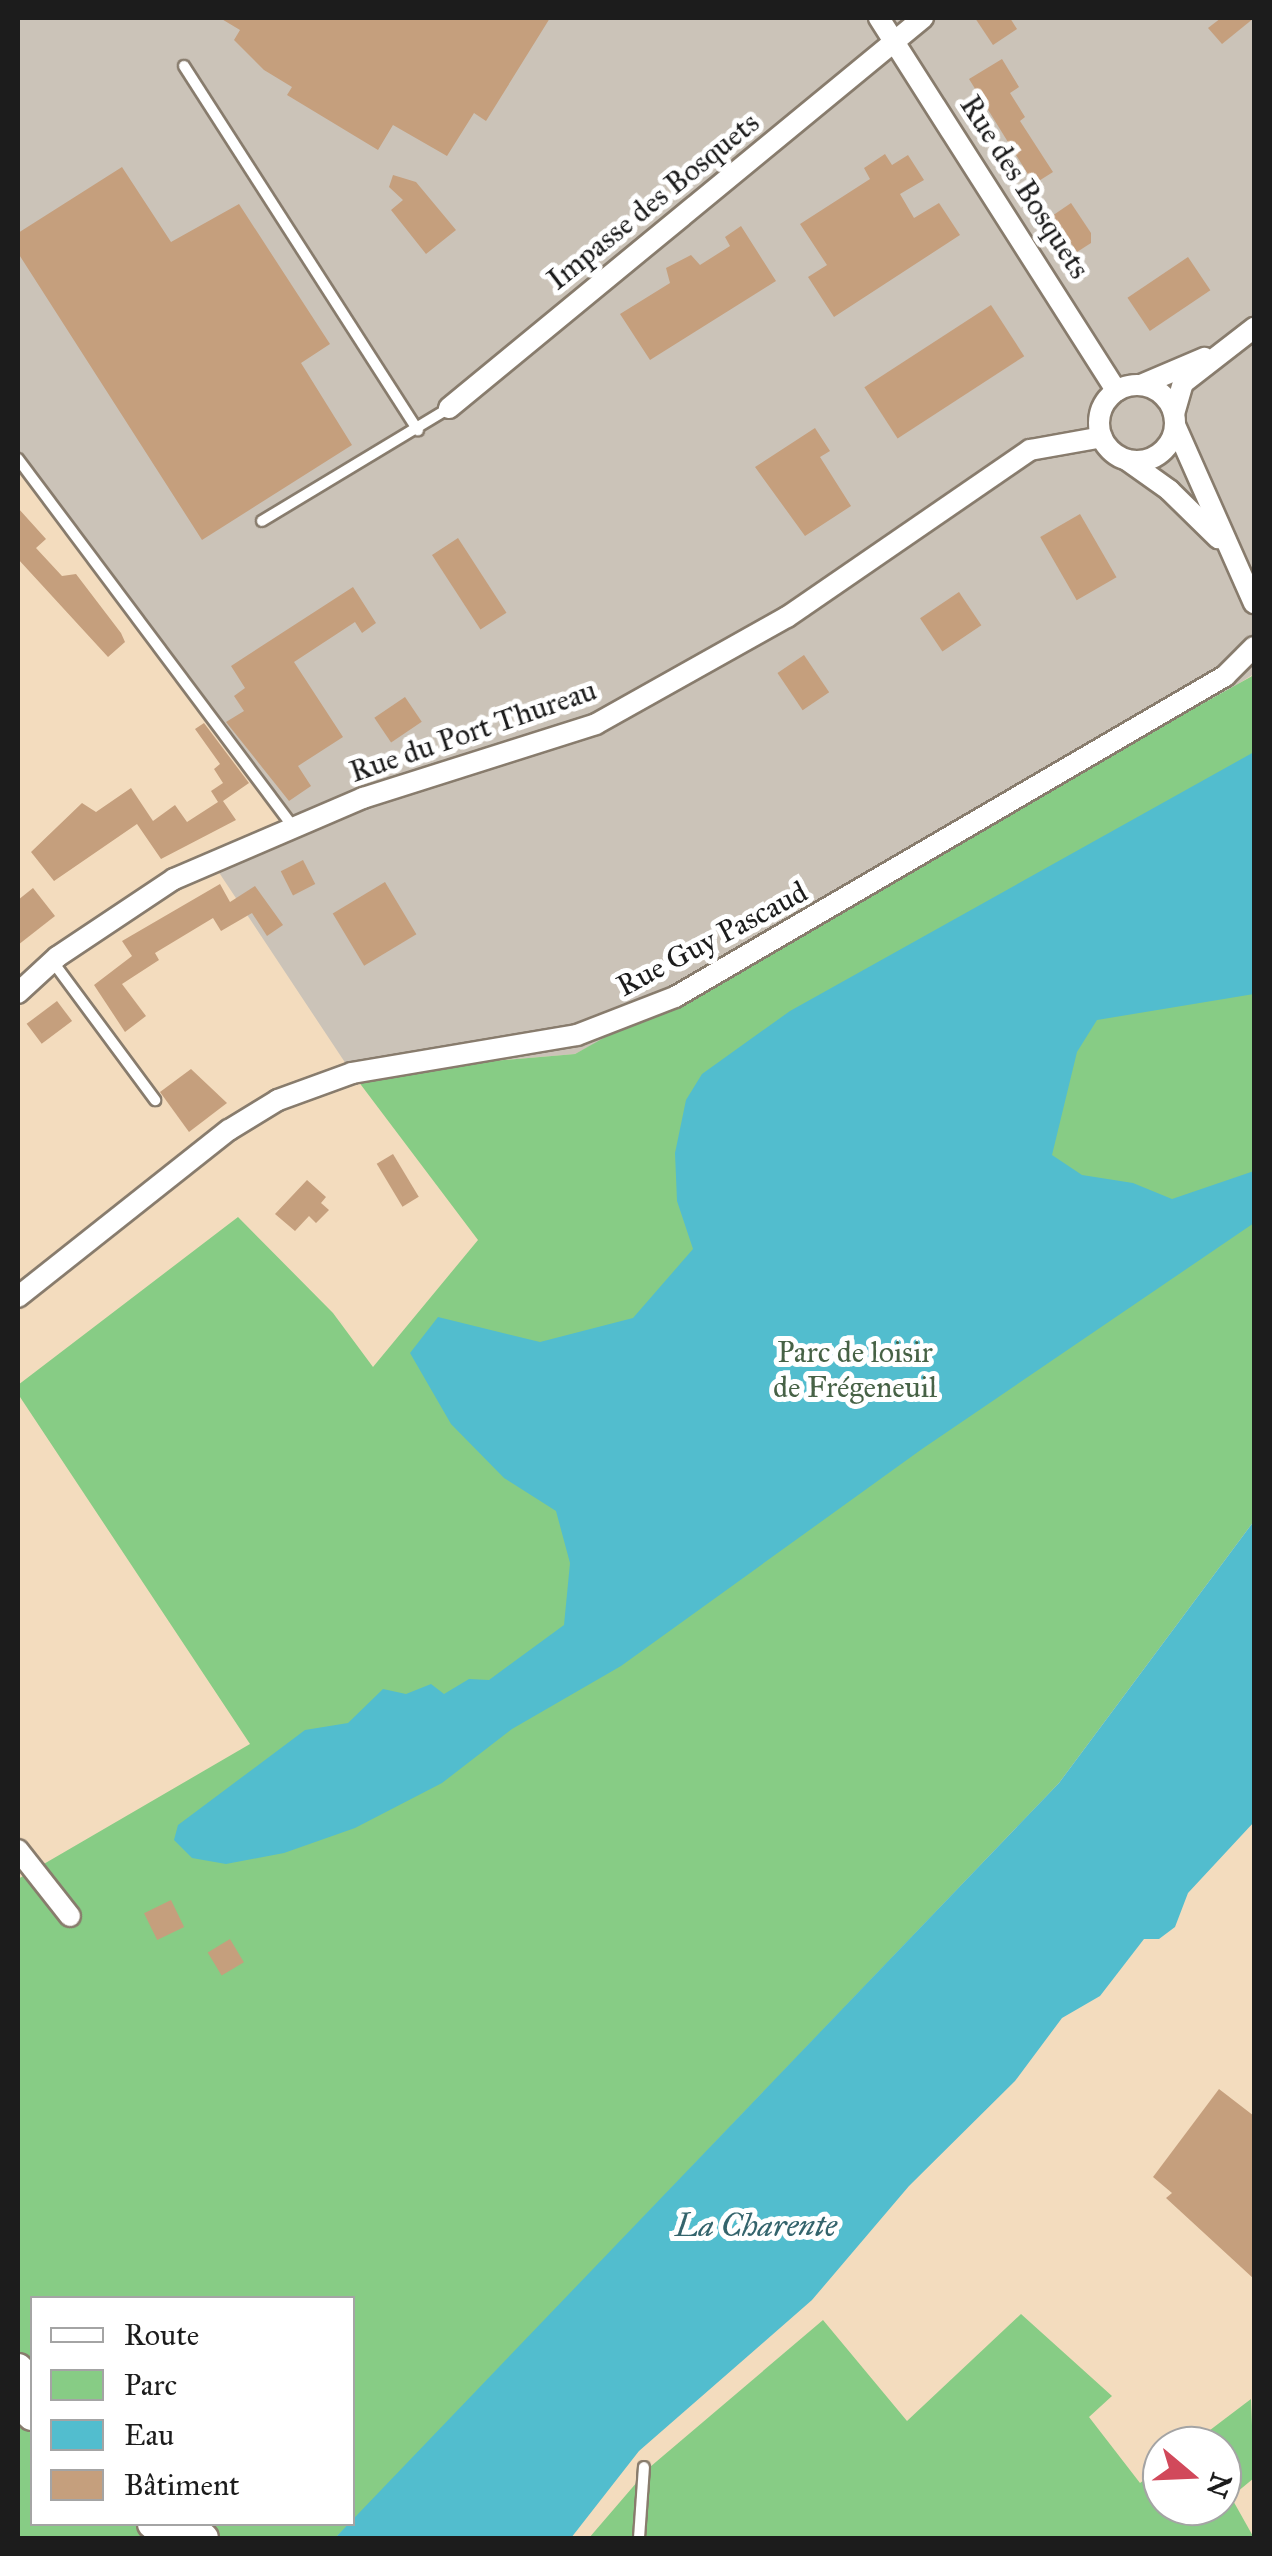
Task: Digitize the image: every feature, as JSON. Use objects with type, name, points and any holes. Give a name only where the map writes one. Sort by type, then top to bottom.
[{"type":"street","name":"Rue des Bosquets","points":[[879,18],[1117,391]]},
{"type":"street","name":"Impasse des Bosquets","points":[[449,408],[923,18]]},
{"type":"street","points":[[1223,543],[1169,490],[1102,438],[1100,416],[1117,391],[1211,356],[1254,328]]},
{"type":"street","points":[[1127,460],[1160,454],[1175,419],[1183,384],[1211,356]]},
{"type":"street","points":[[1141,385],[1162,395],[1175,419],[1223,543],[1254,602]]},
{"type":"street","name":"Rue du Port Thureau","points":[[18,993],[52,961],[174,878],[363,798],[596,724],[786,617],[1030,450],[1102,438]]},
{"type":"street","name":"Rue Guy Pascaud","points":[[18,1297],[229,1130],[278,1100],[352,1073],[577,1035],[675,997],[1225,676],[1254,647]]},
{"type":"street","points":[[18,1850],[70,1916]]},
{"type":"lane","points":[[184,66],[418,430]]},
{"type":"lane","points":[[262,522],[449,408]]},
{"type":"lane","points":[[18,459],[294,828]]},
{"type":"lane","points":[[52,961],[155,1100]]},
{"type":"lane","points":[[640,2538],[644,2468]]},
{"type":"shaded area","points":[[18,18],[1254,18],[1254,674],[996,835],[575,1054],[352,1073],[210,859],[298,820],[18,469]]},
{"type":"green space","name":"Parc de loisir de Frégeneuil","points":[[1254,675],[1254,1521],[1059,1783],[355,2519],[355,2296],[30,2296],[30,2526],[348,2526],[335,2538],[18,2538],[18,1879],[250,1744],[20,1397],[18,1385],[238,1217],[333,1313],[373,1367],[478,1240],[352,1073],[575,1054]]},
{"type":"green space","points":[[1021,2314],[1112,2396],[1089,2417],[1142,2482],[1142,2526],[1242,2526],[1242,2517],[1254,2538],[589,2538],[650,2467],[823,2320],[907,2421]]},
{"type":"green space","points":[[1251,2399],[1254,2478],[1242,2488],[1242,2426],[1215,2426]]},
{"type":"water","points":[[1254,752],[1254,994],[1097,1020],[1077,1052],[1052,1155],[1082,1175],[1133,1183],[1172,1199],[1254,1171],[1254,1223],[922,1449],[621,1666],[512,1729],[442,1783],[355,1828],[284,1853],[226,1864],[192,1858],[174,1840],[178,1825],[305,1730],[348,1723],[383,1689],[406,1694],[431,1684],[444,1694],[469,1679],[489,1680],[564,1625],[570,1563],[556,1511],[504,1478],[451,1424],[410,1353],[438,1317],[540,1342],[633,1318],[693,1249],[677,1201],[675,1153],[686,1100],[702,1074],[790,1011]]},
{"type":"water","name":"La Charente","points":[[1254,1521],[1254,1822],[1188,1893],[1175,1927],[1159,1939],[1144,1939],[1100,1996],[1062,2018],[1015,2081],[909,2186],[812,2300],[639,2451],[571,2538],[335,2538],[347,2526],[355,2526],[355,2517],[1059,1783]]},
{"type":"building","points":[[220,18],[550,18],[486,121],[474,113],[447,156],[393,125],[378,150],[287,95],[292,87],[264,70],[234,40],[240,30]]},
{"type":"building","points":[[975,18],[1010,18],[1017,29],[993,45]]},
{"type":"building","points":[[1221,18],[1254,18],[1222,44],[1208,28]]},
{"type":"building","points":[[1002,59],[1019,87],[1010,93],[1025,117],[1020,121],[1053,172],[1034,184],[969,79]]},
{"type":"building","points":[[885,154],[892,165],[908,155],[924,180],[900,194],[914,218],[939,203],[960,235],[834,317],[808,277],[827,265],[800,224],[870,179],[864,168]]},
{"type":"building","points":[[122,167],[171,242],[239,204],[330,344],[301,363],[352,445],[202,540],[18,253],[18,233]]},
{"type":"building","points":[[393,175],[416,182],[456,230],[426,254],[391,210],[403,200],[389,187]]},
{"type":"building","points":[[1071,203],[1091,233],[1091,243],[1077,252],[1052,216]]},
{"type":"building","points":[[741,226],[776,281],[650,360],[620,314],[670,283],[666,268],[691,255],[700,265],[730,246],[725,237]]},
{"type":"building","points":[[1188,257],[1210,290],[1150,331],[1127,298]]},
{"type":"building","points":[[991,305],[1024,356],[898,438],[864,387]]},
{"type":"building","points":[[815,428],[830,451],[820,457],[851,506],[805,536],[755,467]]},
{"type":"building","points":[[18,508],[46,539],[36,548],[62,576],[76,574],[121,633],[125,642],[108,657],[18,559]]},
{"type":"building","points":[[1080,514],[1116,577],[1077,600],[1040,537]]},
{"type":"building","points":[[458,538],[506,613],[480,630],[432,555]]},
{"type":"building","points":[[353,587],[376,623],[362,633],[355,622],[294,662],[343,737],[298,766],[311,786],[289,801],[226,722],[244,711],[234,696],[245,688],[231,666]]},
{"type":"building","points":[[959,592],[981,625],[942,651],[920,618]]},
{"type":"building","points":[[804,655],[829,692],[803,710],[777,673]]},
{"type":"building","points":[[405,697],[422,722],[391,743],[374,718]]},
{"type":"building","points":[[204,723],[249,783],[223,801],[236,820],[161,859],[137,824],[54,881],[31,852],[82,803],[96,812],[131,788],[153,821],[175,805],[187,822],[218,802],[211,791],[223,783],[214,769],[220,764],[195,729]]},
{"type":"building","points":[[303,860],[315,884],[293,895],[281,871]]},
{"type":"building","points":[[385,882],[416,934],[364,966],[333,913]]},
{"type":"building","points":[[220,884],[230,902],[255,886],[283,925],[267,936],[252,913],[221,931],[213,918],[155,953],[159,960],[122,984],[146,1016],[125,1032],[94,985],[132,956],[122,941]]},
{"type":"building","points":[[33,888],[55,916],[18,945],[18,900]]},
{"type":"building","points":[[57,1001],[72,1021],[42,1044],[27,1024]]},
{"type":"building","points":[[191,1069],[227,1103],[189,1132],[160,1092]]},
{"type":"building","points":[[393,1154],[419,1197],[402,1207],[377,1164]]},
{"type":"building","points":[[307,1180],[326,1197],[321,1203],[329,1210],[316,1223],[309,1216],[295,1231],[275,1214]]},
{"type":"building","points":[[171,1900],[184,1927],[157,1940],[144,1913]]},
{"type":"building","points":[[230,1939],[244,1962],[222,1976],[208,1952]]},
{"type":"building","points":[[1219,2089],[1254,2116],[1254,2279],[1166,2198],[1172,2193],[1153,2177]]}]
